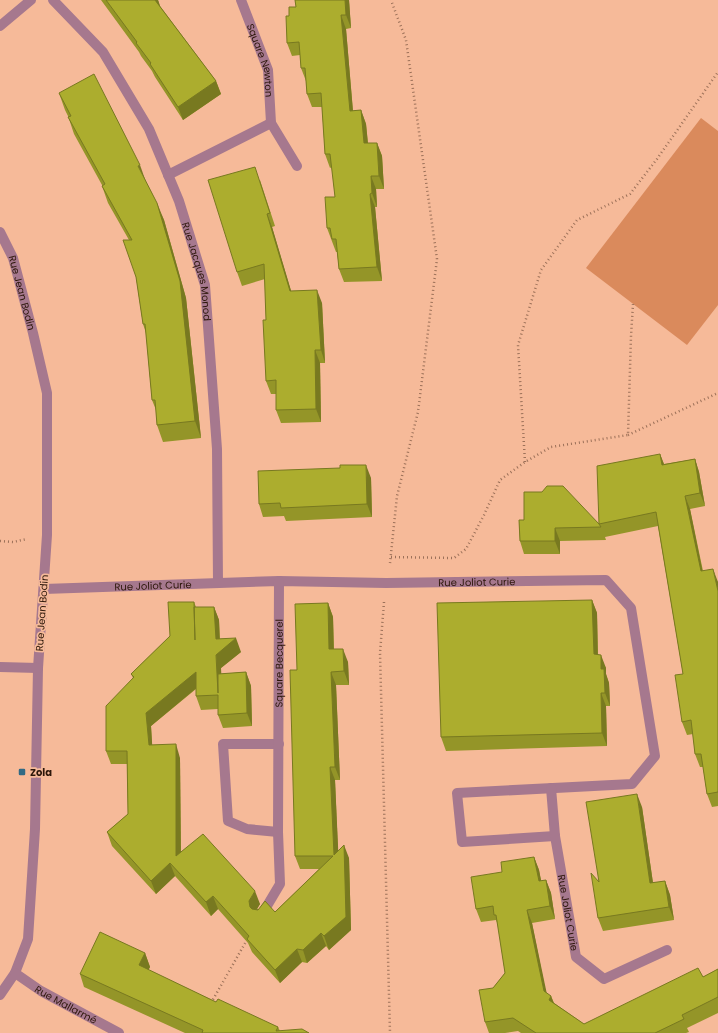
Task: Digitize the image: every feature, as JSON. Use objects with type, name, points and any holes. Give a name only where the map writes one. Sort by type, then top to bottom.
[{"type":"street","points":[[0,26],[30,0]]},
{"type":"street","name":"Rue Jacques Monod","points":[[53,0],[103,52],[149,129],[179,201],[205,285],[217,449],[218,583]]},
{"type":"street","name":"Square Newton","points":[[241,0],[268,70],[271,123],[297,166]]},
{"type":"street","points":[[168,175],[271,123]]},
{"type":"street","name":"Rue Jean Bodin","points":[[0,232],[13,258],[33,332],[47,393],[47,535],[38,668],[35,829],[28,939],[15,973],[0,995]]},
{"type":"street","name":"Rue Joliot Curie","points":[[44,589],[279,581],[386,583],[606,580],[631,608],[655,756],[632,784],[457,793],[462,842],[555,836]]},
{"type":"street","name":"Square Becquerel","points":[[260,917],[280,884],[278,832],[279,581]]},
{"type":"street","points":[[0,667],[38,668]]},
{"type":"street","points":[[278,832],[247,829],[228,821],[223,744],[279,744]]},
{"type":"street","name":"Rue Joliot Curie","points":[[551,788],[555,836],[576,957],[604,979],[667,950]]},
{"type":"street","name":"Rue Mallarmé","points":[[15,973],[41,991],[119,1033]]},
{"type":"path","points":[[390,1033],[380,653],[386,583],[391,557],[397,496],[418,412],[437,259],[406,40],[391,0]]},
{"type":"path","points":[[525,462],[518,345],[540,270],[577,220],[630,194],[657,159],[718,72]]},
{"type":"path","points":[[628,435],[633,304]]},
{"type":"path","points":[[391,557],[454,558],[466,548],[484,515],[500,480],[525,462],[551,446],[628,435],[718,393]]},
{"type":"path","points":[[0,541],[13,542],[47,535]]},
{"type":"path","points":[[210,1006],[260,917]]},
{"type":"shaded area","points":[[701,118],[718,131],[718,305],[687,345],[586,268]]},
{"type":"building","points":[[106,0],[155,0],[216,81],[178,107],[150,64],[151,63],[136,43],[137,42]]},
{"type":"building","points":[[295,0],[345,0],[346,15],[341,15],[350,111],[361,110],[364,143],[377,143],[379,176],[371,176],[372,193],[370,194],[377,267],[339,269],[336,239],[332,239],[330,228],[327,228],[325,197],[335,197],[330,154],[325,154],[321,93],[307,94],[305,68],[301,68],[299,42],[287,43],[286,16],[289,16],[289,7],[296,7]]},
{"type":"building","points":[[94,74],[140,165],[138,166],[157,203],[180,281],[195,421],[157,425],[155,400],[152,400],[145,324],[143,324],[136,277],[123,240],[132,240],[102,186],[105,184],[68,117],[71,116],[59,93]]},
{"type":"building","points":[[255,167],[270,213],[267,214],[290,291],[317,290],[321,350],[315,350],[316,409],[276,410],[276,380],[266,381],[263,320],[266,320],[264,264],[237,272],[208,180]]},
{"type":"building","points":[[660,454],[662,465],[695,459],[700,493],[685,496],[701,571],[713,569],[718,591],[718,792],[707,794],[701,754],[695,754],[691,720],[682,722],[675,675],[683,674],[656,512],[599,524],[597,466]]},
{"type":"building","points":[[340,465],[366,465],[367,504],[281,508],[280,503],[259,504],[258,471],[340,468]]},
{"type":"building","points":[[547,486],[563,486],[601,527],[555,528],[555,541],[520,541],[519,520],[524,520],[524,492],[542,492]]},
{"type":"building","points":[[592,600],[594,654],[601,655],[601,669],[604,669],[605,693],[601,693],[602,733],[441,737],[437,603]]},
{"type":"building","points":[[168,602],[194,602],[194,607],[214,607],[216,639],[236,638],[216,655],[218,693],[218,674],[246,672],[247,713],[218,715],[218,695],[196,696],[196,672],[146,713],[149,745],[176,744],[176,856],[203,834],[255,891],[249,901],[252,909],[258,910],[265,901],[275,912],[333,856],[295,856],[290,670],[297,670],[295,604],[328,603],[329,649],[343,649],[344,671],[331,672],[335,767],[330,767],[334,855],[344,845],[346,917],[324,936],[321,933],[303,950],[297,949],[275,970],[247,939],[249,936],[213,896],[206,902],[170,863],[151,881],[107,832],[128,814],[127,751],[106,751],[106,706],[134,677],[131,674],[170,636]]},
{"type":"building","points":[[637,794],[650,883],[665,881],[669,907],[598,918],[591,873],[599,882],[586,802]]},
{"type":"building","points":[[534,857],[539,881],[546,880],[550,906],[527,910],[544,991],[551,996],[549,1000],[584,1024],[698,968],[703,977],[718,969],[718,997],[682,1015],[684,1019],[655,1033],[536,1033],[513,1018],[485,1022],[479,990],[493,988],[505,973],[496,915],[494,915],[493,906],[476,909],[471,877],[502,872],[501,862]]},
{"type":"building","points":[[100,932],[145,953],[139,965],[216,1002],[218,999],[278,1027],[276,1031],[302,1029],[309,1033],[202,1033],[203,1030],[80,974]]},
{"type":"place","name":"Zola","points":[[22,772]]}]
